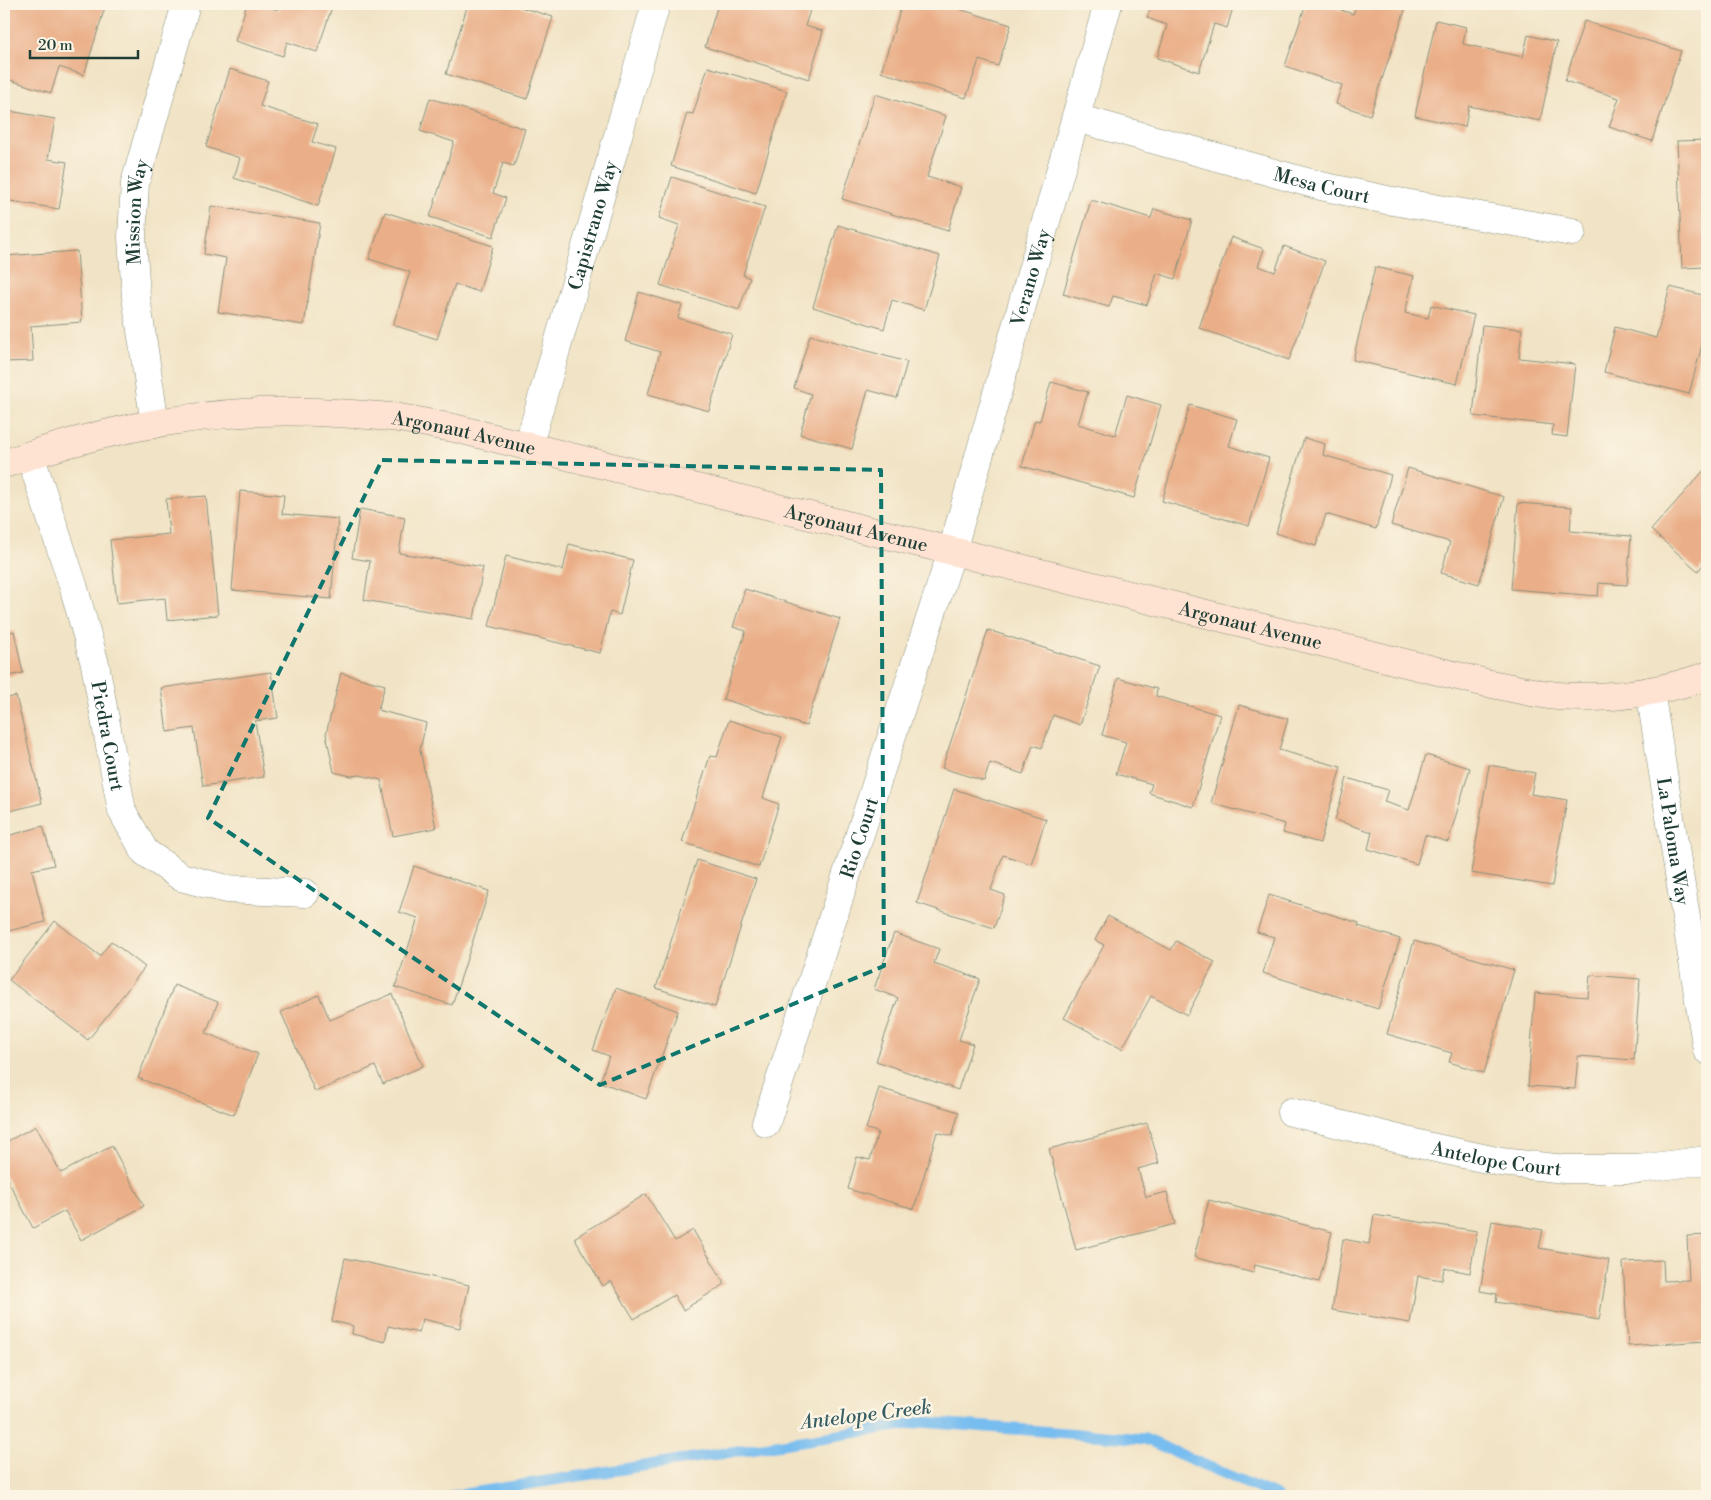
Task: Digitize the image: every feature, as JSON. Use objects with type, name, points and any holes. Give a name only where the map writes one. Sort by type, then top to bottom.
[{"type":"street","name":"Mission Way","points":[[154,424],[136,298],[132,237],[135,192],[151,122],[186,4]]},
{"type":"street","name":"Capistrano Way","points":[[528,447],[656,4]]},
{"type":"street","name":"Verano Way","points":[[952,551],[1108,4]]},
{"type":"street","name":"Mesa Court","points":[[1076,118],[1321,186],[1387,200],[1572,232]]},
{"type":"street","name":"Argonaut Avenue","points":[[4,464],[92,437],[154,424],[259,412],[392,417],[454,428],[1486,683],[1557,696],[1601,697],[1650,691],[1707,676]]},
{"type":"street","name":"Piedra Court","points":[[30,455],[73,586],[95,664],[122,811],[146,852],[181,877],[226,889],[305,893]]},
{"type":"street","name":"Rio Court","points":[[766,1123],[952,551]]},
{"type":"street","name":"La Paloma Way","points":[[1650,691],[1707,1050]]},
{"type":"street","name":"Antelope Court","points":[[1291,1112],[1431,1147],[1501,1162],[1565,1169],[1630,1169],[1707,1160]]},
{"type":"highlighted area","points":[[382,460],[881,470],[884,966],[600,1085],[208,818]]},
{"type":"building","points":[[5,4],[106,4],[84,75],[59,67],[51,93],[4,78]]},
{"type":"building","points":[[247,4],[258,4],[278,10],[280,4],[333,4],[317,52],[287,42],[283,56],[235,41]]},
{"type":"building","points":[[468,4],[511,4],[553,17],[527,99],[446,74]]},
{"type":"building","points":[[718,4],[812,4],[805,26],[823,31],[809,79],[705,47]]},
{"type":"building","points":[[902,4],[943,4],[1011,25],[998,66],[979,60],[966,98],[881,72]]},
{"type":"building","points":[[1152,4],[1234,4],[1227,28],[1214,24],[1199,72],[1157,58],[1167,25],[1147,18]]},
{"type":"building","points":[[1234,4],[1252,4],[1250,9]]},
{"type":"building","points":[[1306,4],[1323,4],[1353,14],[1357,4],[1407,4],[1370,115],[1336,104],[1342,85],[1285,66]]},
{"type":"building","points":[[1436,20],[1466,27],[1463,44],[1523,57],[1528,35],[1557,42],[1540,121],[1469,106],[1465,127],[1415,116]]},
{"type":"building","points":[[1584,21],[1681,51],[1652,141],[1609,127],[1619,98],[1565,81]]},
{"type":"building","points":[[708,67],[787,91],[756,193],[671,166],[687,113],[693,114]]},
{"type":"building","points":[[230,69],[268,81],[260,106],[318,124],[312,142],[336,149],[318,206],[234,178],[240,158],[206,147]]},
{"type":"building","points":[[875,94],[946,116],[927,177],[961,187],[948,231],[842,199]]},
{"type":"building","points":[[430,98],[525,129],[514,166],[503,163],[493,193],[506,198],[493,237],[430,217],[454,142],[420,131]]},
{"type":"building","points":[[4,110],[55,119],[48,159],[67,162],[59,209],[4,200]]},
{"type":"building","points":[[1707,140],[1707,267],[1682,268],[1677,141]]},
{"type":"building","points":[[672,177],[765,207],[743,275],[750,278],[739,310],[660,285],[679,225],[659,218]]},
{"type":"building","points":[[1091,200],[1151,218],[1154,209],[1192,220],[1175,279],[1157,273],[1147,305],[1113,296],[1109,307],[1063,294]]},
{"type":"building","points":[[211,206],[320,223],[304,325],[218,312],[226,258],[204,254]]},
{"type":"building","points":[[385,212],[493,246],[479,292],[455,284],[437,339],[393,325],[410,272],[369,259]]},
{"type":"building","points":[[838,225],[940,256],[924,310],[892,300],[884,329],[813,307]]},
{"type":"building","points":[[1231,237],[1264,249],[1258,266],[1275,272],[1284,246],[1325,261],[1289,360],[1199,328]]},
{"type":"building","points":[[77,251],[82,322],[31,326],[33,361],[4,362],[4,256]]},
{"type":"building","points":[[1375,267],[1414,276],[1405,313],[1428,318],[1431,305],[1474,315],[1457,384],[1353,360]]},
{"type":"building","points":[[1670,287],[1707,296],[1707,326],[1689,394],[1604,372],[1615,327],[1656,338]]},
{"type":"building","points":[[639,292],[682,305],[678,318],[732,334],[709,411],[648,394],[660,352],[625,341]]},
{"type":"building","points":[[1482,325],[1522,329],[1519,358],[1575,364],[1567,437],[1552,435],[1553,425],[1473,416]]},
{"type":"building","points":[[810,335],[907,362],[897,398],[868,390],[852,449],[800,434],[811,394],[794,388]]},
{"type":"building","points":[[1051,382],[1088,392],[1078,424],[1115,435],[1127,395],[1161,405],[1134,498],[1022,466],[1035,420],[1040,421]]},
{"type":"building","points":[[1190,405],[1237,419],[1229,446],[1269,458],[1249,526],[1162,501]]},
{"type":"building","points":[[1304,438],[1325,444],[1323,455],[1391,475],[1376,529],[1326,514],[1316,546],[1276,533]]},
{"type":"building","points":[[1707,467],[1707,560],[1698,571],[1651,530]]},
{"type":"building","points":[[1408,468],[1504,497],[1479,584],[1441,573],[1450,542],[1391,525]]},
{"type":"building","points":[[240,491],[284,495],[282,514],[338,519],[331,599],[232,590]]},
{"type":"building","points":[[206,496],[218,615],[167,620],[165,598],[117,603],[110,540],[169,534],[166,499]]},
{"type":"building","points":[[1518,503],[1572,507],[1570,531],[1631,536],[1627,585],[1599,583],[1598,596],[1511,589]]},
{"type":"building","points":[[360,509],[405,517],[399,553],[483,567],[474,619],[364,600],[370,561],[352,558]]},
{"type":"building","points":[[569,544],[633,560],[620,615],[610,612],[600,653],[489,626],[506,556],[563,570]]},
{"type":"building","points":[[745,589],[840,619],[806,726],[723,699],[746,631],[733,627]]},
{"type":"building","points":[[988,630],[1100,666],[1080,725],[1053,715],[1042,748],[1033,745],[1023,774],[990,763],[984,781],[942,768]]},
{"type":"building","points":[[14,631],[23,673],[4,677],[4,634]]},
{"type":"building","points":[[271,672],[278,718],[255,721],[264,777],[203,786],[194,728],[167,732],[161,688]]},
{"type":"building","points":[[341,673],[385,685],[378,710],[426,723],[420,750],[436,828],[393,836],[381,780],[334,772],[326,734]]},
{"type":"building","points":[[1118,678],[1157,689],[1156,696],[1220,715],[1193,807],[1149,793],[1152,784],[1116,774],[1126,742],[1102,735]]},
{"type":"building","points":[[16,696],[42,803],[6,812],[4,801],[4,699]]},
{"type":"building","points":[[1239,705],[1288,719],[1279,750],[1341,767],[1320,843],[1283,833],[1285,824],[1211,803]]},
{"type":"building","points":[[729,720],[782,737],[763,798],[779,804],[759,867],[682,842],[710,756],[717,757]]},
{"type":"building","points":[[1426,755],[1470,768],[1448,842],[1425,835],[1417,864],[1368,849],[1372,832],[1335,820],[1347,778],[1388,790],[1384,802],[1409,810]]},
{"type":"building","points":[[1489,765],[1535,773],[1531,794],[1567,800],[1552,886],[1471,873]]},
{"type":"building","points":[[954,789],[1046,819],[1031,864],[1003,855],[991,890],[1005,895],[994,928],[917,903]]},
{"type":"building","points":[[43,826],[54,865],[32,870],[45,922],[4,932],[4,837]]},
{"type":"building","points":[[697,860],[756,879],[715,1007],[656,988]]},
{"type":"building","points":[[414,866],[489,891],[452,1005],[395,987],[418,918],[399,912]]},
{"type":"building","points":[[1269,895],[1359,923],[1358,926],[1400,939],[1378,1009],[1263,973],[1274,937],[1257,932]]},
{"type":"building","points":[[1108,916],[1171,950],[1176,941],[1215,962],[1187,1015],[1151,996],[1122,1049],[1064,1018],[1104,945],[1095,940]]},
{"type":"building","points":[[55,921],[100,956],[111,941],[145,967],[88,1040],[9,980]]},
{"type":"building","points":[[894,933],[939,949],[934,963],[980,979],[959,1040],[973,1044],[958,1090],[876,1061],[898,998],[874,989]]},
{"type":"building","points":[[1414,941],[1514,970],[1484,1073],[1449,1062],[1452,1053],[1387,1034]]},
{"type":"building","points":[[1590,975],[1640,979],[1634,1060],[1578,1056],[1575,1089],[1528,1086],[1535,993],[1588,997]]},
{"type":"building","points":[[174,985],[218,1002],[206,1033],[258,1054],[234,1115],[138,1078]]},
{"type":"building","points":[[616,988],[678,1011],[646,1099],[600,1082],[609,1056],[593,1050]]},
{"type":"building","points":[[392,994],[423,1066],[383,1084],[375,1066],[315,1092],[281,1012],[319,995],[330,1020]]},
{"type":"building","points":[[879,1088],[959,1112],[952,1136],[937,1132],[914,1209],[848,1189],[857,1157],[870,1160],[878,1132],[866,1129]]},
{"type":"building","points":[[1147,1123],[1159,1163],[1138,1169],[1146,1197],[1167,1192],[1175,1224],[1076,1250],[1049,1149]]},
{"type":"building","points":[[36,1126],[61,1173],[112,1146],[144,1206],[81,1240],[65,1211],[33,1228],[4,1173],[4,1143]]},
{"type":"building","points":[[646,1194],[675,1241],[693,1230],[725,1284],[683,1310],[674,1295],[634,1319],[611,1281],[603,1286],[574,1238]]},
{"type":"building","points":[[1209,1200],[1332,1232],[1319,1282],[1255,1265],[1253,1273],[1194,1257]]},
{"type":"building","points":[[1374,1215],[1477,1231],[1470,1273],[1444,1268],[1442,1280],[1418,1276],[1410,1323],[1332,1310],[1343,1239],[1369,1244]]},
{"type":"building","points":[[1492,1221],[1543,1230],[1539,1248],[1609,1260],[1599,1320],[1496,1302],[1497,1294],[1480,1291]]},
{"type":"building","points":[[1707,1235],[1707,1341],[1628,1346],[1623,1262],[1663,1260],[1664,1281],[1689,1280],[1687,1236]]},
{"type":"building","points":[[345,1258],[469,1285],[460,1328],[422,1319],[419,1333],[388,1326],[385,1342],[352,1334],[353,1326],[332,1321]]},
{"type":"waterway","name":"Antelope Creek","points":[[452,1496],[922,1422],[1145,1439],[1276,1496]]}]
